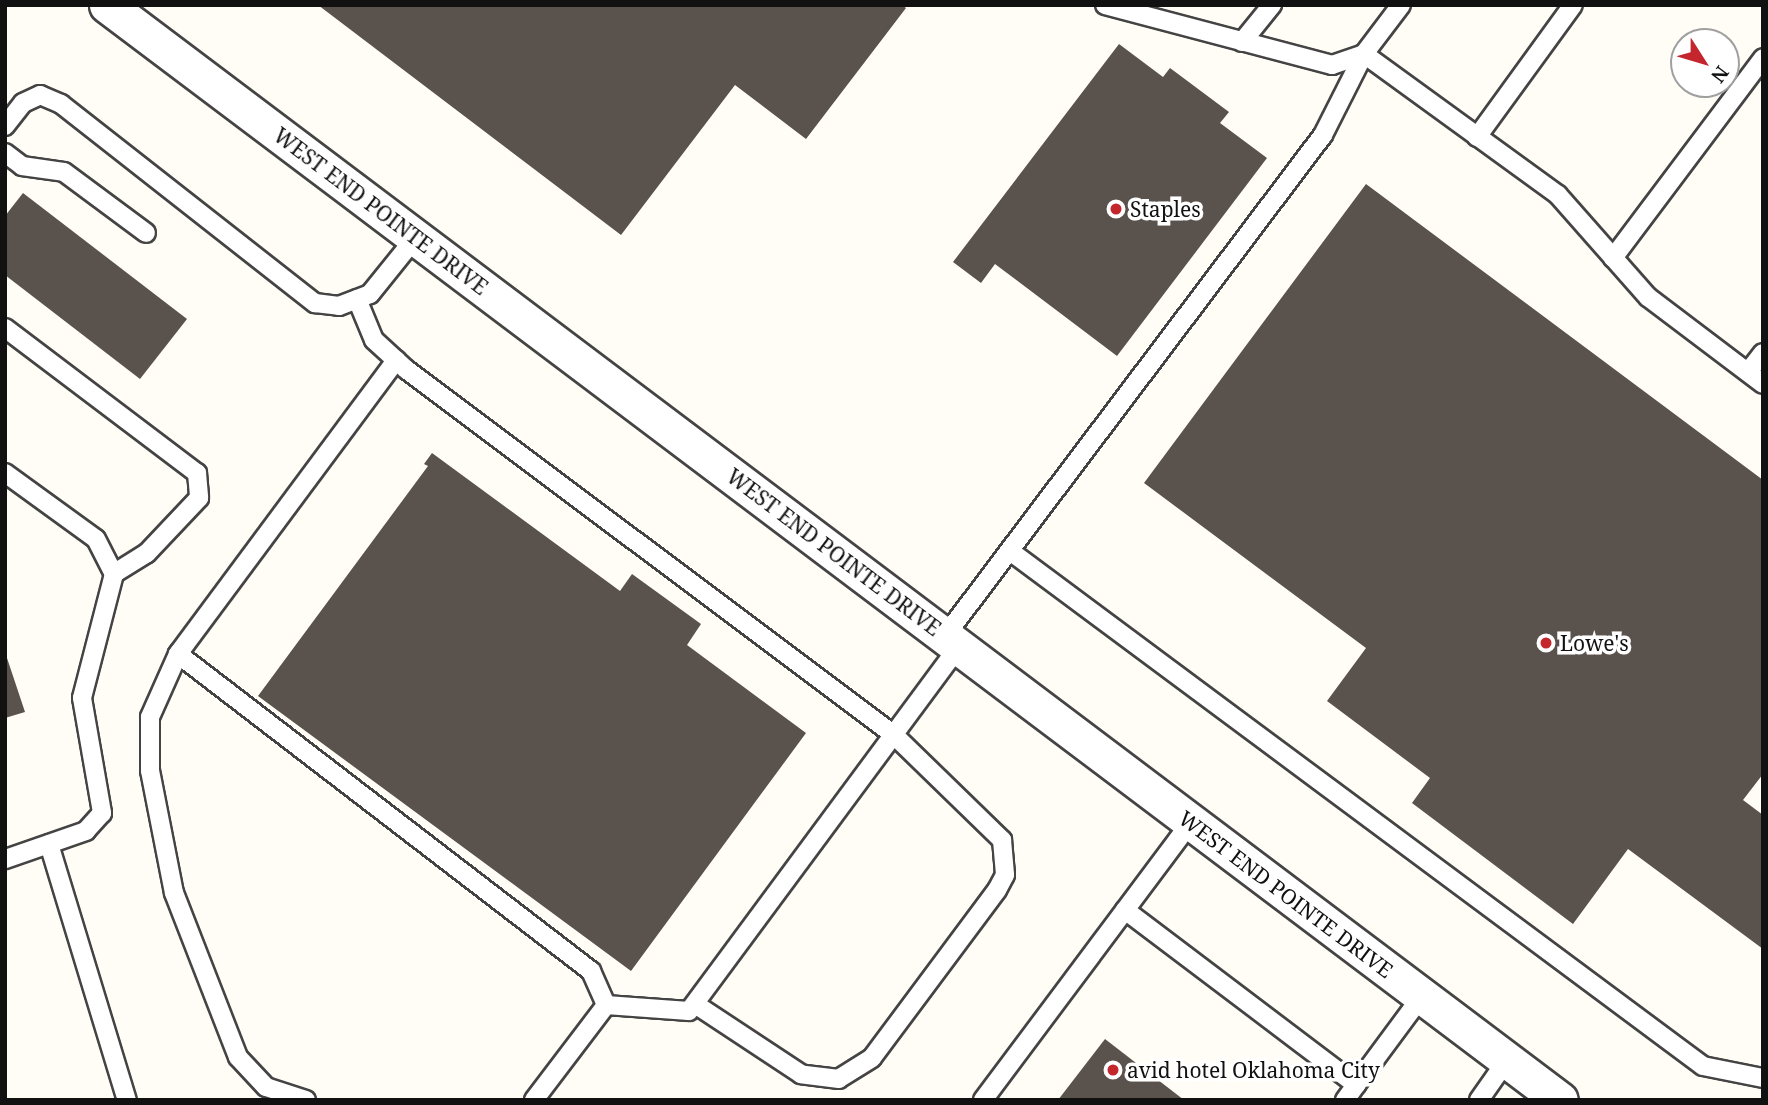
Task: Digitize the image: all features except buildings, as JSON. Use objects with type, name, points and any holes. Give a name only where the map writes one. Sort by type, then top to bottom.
[{"type":"street","name":"WEST END POINTE DRIVE","points":[[107,5],[1560,1100]]},
{"type":"lane","points":[[1105,5],[1332,65],[1364,54]]},
{"type":"lane","points":[[1242,42],[1272,5]]},
{"type":"lane","points":[[606,1005],[689,1012],[894,735],[1010,551],[1323,135],[1364,54],[1401,5]]},
{"type":"lane","points":[[1477,136],[1573,5]]},
{"type":"lane","points":[[1364,54],[1558,195],[1648,297],[1763,384]]},
{"type":"lane","points":[[1613,258],[1763,58]]},
{"type":"lane","points":[[5,125],[23,103],[40,95],[61,104],[315,303],[339,306],[370,294],[416,237]]},
{"type":"lane","points":[[5,153],[22,166],[64,172],[146,233]]},
{"type":"lane","points":[[357,299],[374,340],[396,360],[894,735],[1002,840],[1005,875],[989,902],[872,1058],[839,1079],[801,1074],[695,1004]]},
{"type":"lane","points":[[5,328],[197,473],[199,498],[147,553],[114,574]]},
{"type":"lane","points":[[1748,372],[1763,353]]},
{"type":"lane","points":[[306,1100],[266,1087],[238,1057],[174,893],[150,771],[150,717],[178,654],[396,360]]},
{"type":"lane","points":[[5,473],[96,539],[114,574],[82,698],[102,813],[86,831],[5,859]]},
{"type":"lane","points":[[1010,551],[1703,1066],[1763,1078]]},
{"type":"lane","points":[[178,654],[591,971],[606,1005]]},
{"type":"lane","points":[[983,1100],[1191,822]]},
{"type":"lane","points":[[49,844],[127,1100]]},
{"type":"lane","points":[[1125,910],[1356,1085]]},
{"type":"lane","points":[[1345,1100],[1422,997]]},
{"type":"lane","points":[[534,1100],[606,1005]]},
{"type":"lane","points":[[1479,1100],[1507,1060]]},
{"type":"place","name":"Staples","points":[[1116,209]]},
{"type":"place","name":"Lowe's","points":[[1546,643]]},
{"type":"place","name":"avid hotel Oklahoma City","points":[[1113,1070]]}]
